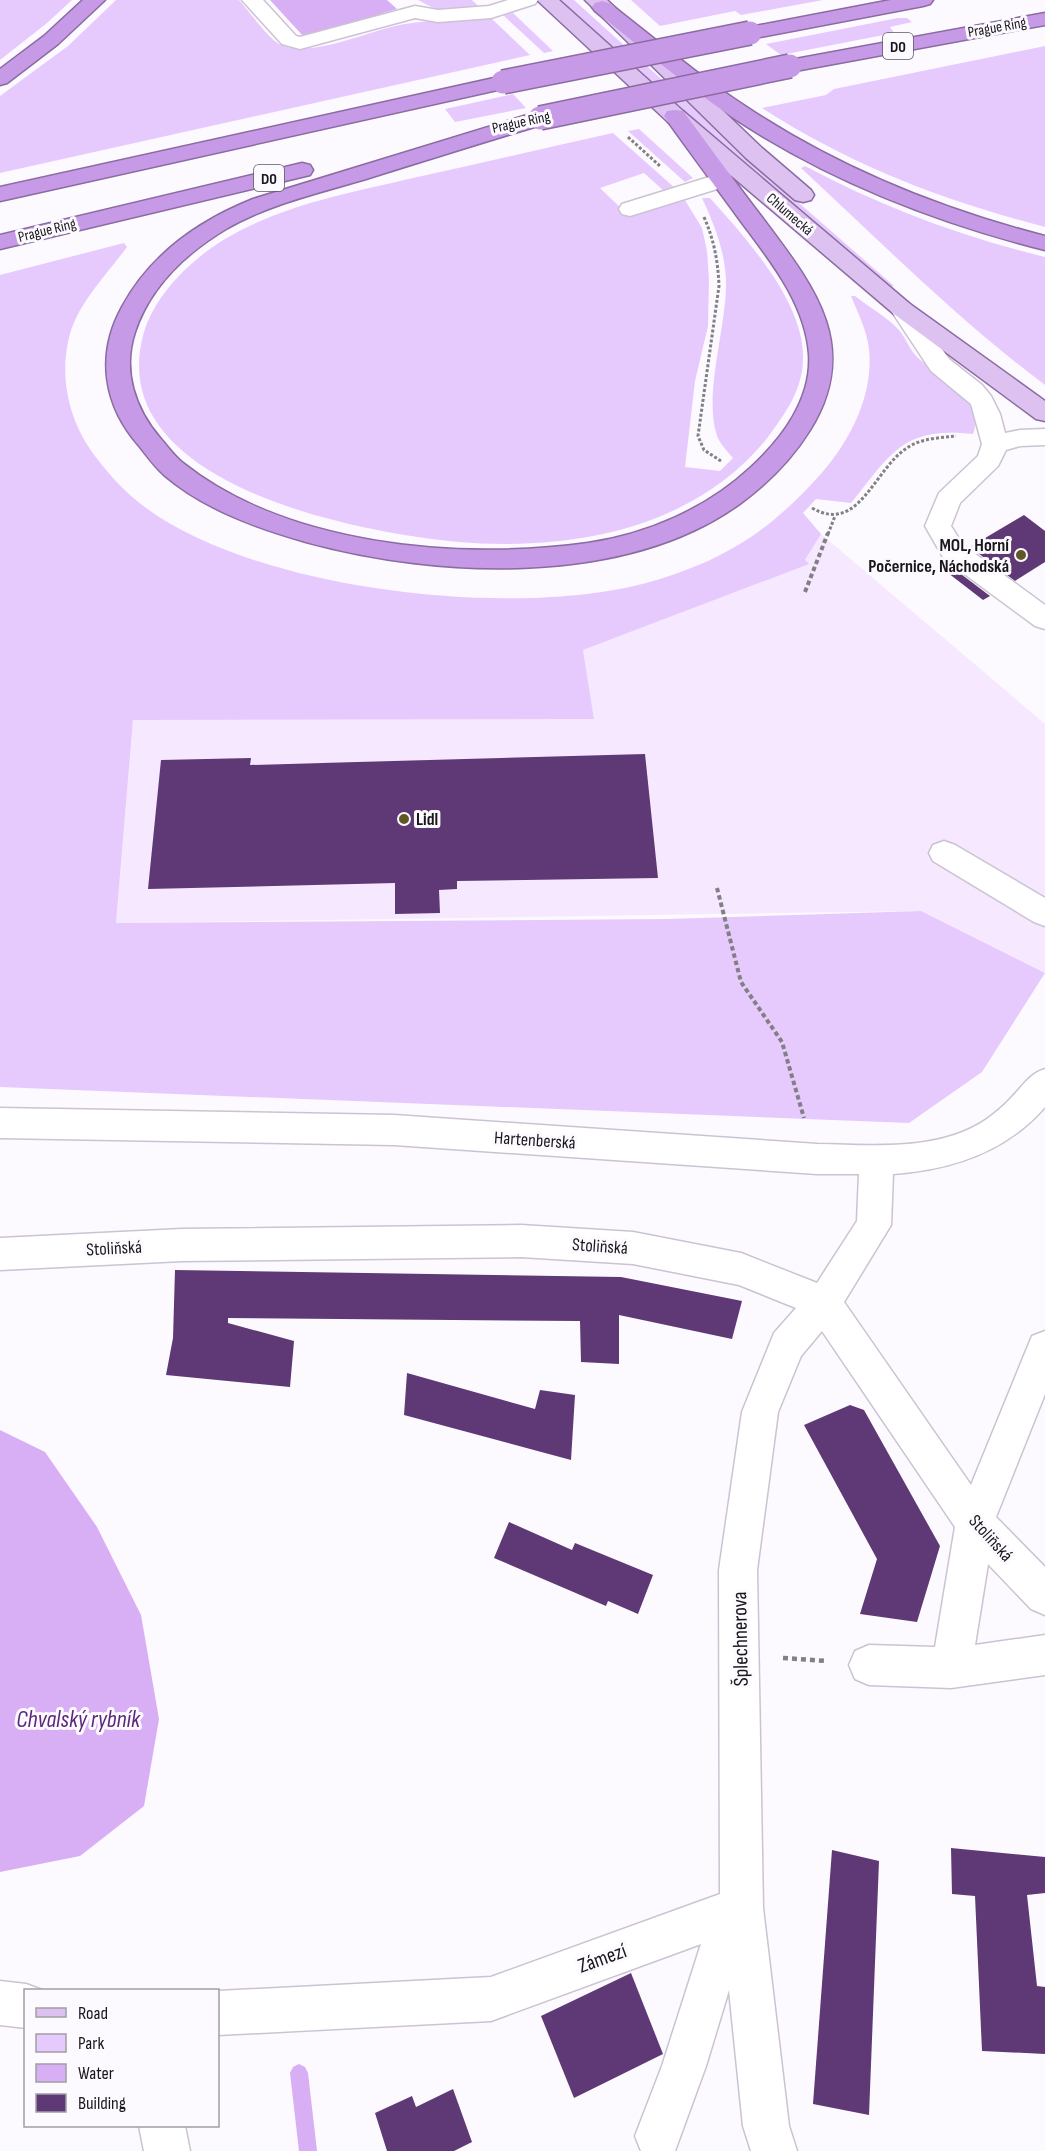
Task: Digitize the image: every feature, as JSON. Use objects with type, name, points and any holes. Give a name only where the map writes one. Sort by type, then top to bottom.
[{"type":"highway","points":[[0,78],[51,40],[95,0]]},
{"type":"highway","name":"D0","points":[[0,194],[503,82],[922,0]]},
{"type":"highway","points":[[598,3],[703,86],[747,117],[838,170],[928,208],[1045,243]]},
{"type":"highway","name":"Prague Ring","points":[[0,242],[234,186],[540,118],[790,66],[1045,19]]},
{"type":"highway","points":[[1006,26],[1045,25]]},
{"type":"highway","points":[[540,118],[264,203],[219,222],[183,248],[157,274],[135,304],[120,338],[118,352],[117,367],[123,401],[131,418],[164,463],[197,488],[260,518],[318,537],[421,556],[525,559],[576,554],[640,540],[695,518],[738,493],[775,459],[801,426],[815,394],[820,375],[821,356],[818,338],[813,319],[795,282],[675,116]]},
{"type":"main road","name":"Chlumecká","points":[[547,0],[675,116],[902,309],[1045,413]]},
{"type":"main road","name":"Chlumecká","points":[[598,3],[754,153],[816,207]]},
{"type":"main road","points":[[878,260],[1045,404]]},
{"type":"street","points":[[252,0],[289,40],[300,43],[410,6],[438,15],[471,14],[491,12],[528,0]]},
{"type":"street","points":[[630,209],[722,180]]},
{"type":"street","points":[[902,309],[940,364],[982,402],[995,444],[989,460],[948,499],[938,526],[953,552],[1045,619]]},
{"type":"street","points":[[995,444],[1020,438],[1045,437]]},
{"type":"street","points":[[944,853],[1045,913]]},
{"type":"street","name":"Hartenberská","points":[[0,1123],[394,1130],[817,1159],[878,1160],[946,1153],[973,1144],[1000,1130],[1022,1111],[1045,1083]]},
{"type":"street","name":"Šplechnerova","points":[[774,2151],[766,2126],[742,1908],[741,1654],[738,1570],[760,1412],[787,1345],[824,1303],[874,1225],[878,1160]]},
{"type":"street","name":"Stoliňská","points":[[0,1254],[182,1245],[521,1241],[633,1248],[741,1269],[824,1303],[975,1523],[1045,1595]]},
{"type":"street","points":[[951,1668],[975,1523],[1045,1348]]},
{"type":"street","points":[[869,1665],[951,1668],[1045,1655]]},
{"type":"street","points":[[658,2136],[684,2066],[716,1961],[742,1908]]},
{"type":"street","name":"Zámezí","points":[[219,2013],[491,1999],[742,1908]]},
{"type":"street","points":[[0,2003],[24,2006]]},
{"type":"street","points":[[162,2127],[167,2151]]},
{"type":"path","points":[[687,191],[709,226],[718,280],[716,326],[705,383],[698,438],[705,452],[728,464]]},
{"type":"path","points":[[812,508],[825,515],[844,514],[855,506],[890,462],[907,447],[956,436],[995,444]]},
{"type":"path","points":[[805,592],[835,516]]},
{"type":"path","points":[[717,888],[741,982],[782,1042],[817,1159]]},
{"type":"path","points":[[741,1654],[869,1665]]},
{"type":"shaded area","points":[[821,534],[1045,724],[1045,973],[921,911],[116,923],[133,720],[594,719],[583,650],[808,564],[805,560]]},
{"type":"green space","points":[[0,0],[72,0],[0,60]]},
{"type":"green space","points":[[116,0],[239,0],[274,41],[292,48],[307,48],[341,42],[405,24],[474,20],[435,9],[418,0],[472,0],[530,55],[0,173],[0,96],[68,46]]},
{"type":"green space","points":[[557,0],[574,0],[894,286],[889,287],[692,121]]},
{"type":"green space","points":[[631,0],[823,0],[741,15],[735,11],[660,26]]},
{"type":"green space","points":[[513,13],[553,51],[544,53],[503,15]]},
{"type":"green space","points":[[907,18],[912,22],[890,27],[894,33],[781,55],[766,44]]},
{"type":"green space","points":[[1045,46],[1045,227],[970,205],[899,179],[830,147],[762,108],[826,95],[834,89]]},
{"type":"green space","points":[[513,94],[526,108],[455,122],[445,109]]},
{"type":"green space","points":[[639,129],[693,178],[685,182],[628,131]]},
{"type":"green space","points":[[613,133],[676,189],[665,192],[644,173],[600,188],[629,216],[683,197],[702,228],[707,251],[708,326],[695,381],[685,467],[720,471],[733,458],[718,439],[713,419],[714,381],[726,281],[724,259],[718,238],[702,198],[710,198],[771,272],[794,316],[801,338],[803,359],[800,381],[787,410],[751,456],[712,489],[667,514],[618,531],[561,541],[526,544],[459,542],[415,537],[363,527],[306,512],[251,492],[201,465],[164,431],[142,390],[142,340],[154,310],[163,295],[185,270],[211,248],[269,217],[316,201]]},
{"type":"green space","points":[[805,166],[833,181],[922,219],[983,240],[1045,257],[1045,385],[981,334],[920,280],[801,168]]},
{"type":"green space","points":[[124,243],[127,247],[95,288],[74,322],[70,334],[65,366],[68,398],[72,414],[86,443],[109,474],[131,496],[186,532],[247,558],[316,577],[390,590],[465,597],[537,598],[604,592],[660,579],[707,562],[747,540],[783,512],[829,464],[849,434],[863,401],[870,367],[868,342],[851,296],[855,296],[899,330],[917,357],[967,400],[973,410],[975,422],[973,434],[930,435],[914,439],[900,447],[877,470],[851,503],[816,499],[803,513],[821,534],[805,560],[809,564],[583,650],[594,719],[133,720],[116,923],[667,919],[921,911],[1045,973],[982,1072],[909,1123],[0,1087],[0,275]]},
{"type":"water","points":[[270,0],[387,0],[397,9],[304,37]]},
{"type":"water","name":"Chvalský rybník","points":[[0,1430],[45,1452],[97,1527],[141,1615],[159,1719],[144,1806],[80,1856],[0,1872]]},
{"type":"building","points":[[1024,515],[1045,531],[1045,562],[1015,581],[970,547]]},
{"type":"building","points":[[945,562],[990,596],[983,600],[939,566]]},
{"type":"building","name":"Lidl","points":[[645,754],[658,878],[457,881],[457,889],[439,890],[440,913],[395,914],[395,883],[148,889],[161,760],[251,758],[250,765]]},
{"type":"building","points":[[175,1270],[621,1277],[742,1301],[732,1339],[619,1315],[619,1364],[581,1362],[580,1321],[228,1318],[228,1323],[294,1341],[290,1387],[166,1375],[173,1338]]},
{"type":"building","points":[[407,1373],[535,1409],[540,1390],[575,1395],[571,1460],[404,1415]]},
{"type":"building","points":[[850,1405],[864,1410],[940,1546],[917,1622],[860,1614],[877,1559],[804,1425]]},
{"type":"building","points":[[509,1522],[572,1550],[575,1543],[653,1575],[638,1614],[608,1601],[606,1606],[494,1558]]},
{"type":"building","points":[[951,1848],[1045,1857],[1045,1893],[1027,1895],[1037,1986],[1045,1987],[1045,2054],[982,2051],[975,1896],[952,1894]]},
{"type":"building","points":[[832,1850],[879,1861],[869,2115],[813,2104]]},
{"type":"building","points":[[631,1973],[663,2054],[574,2098],[541,2016]]},
{"type":"building","points":[[453,2089],[472,2142],[454,2151],[387,2151],[375,2113],[412,2096],[416,2107]]},
{"type":"waterway","points":[[299,2073],[308,2151]]},
{"type":"place","name":"MOL, Horní Počernice, Náchodská","points":[[1021,555]]},
{"type":"place","name":"Lidl","points":[[404,819]]}]
